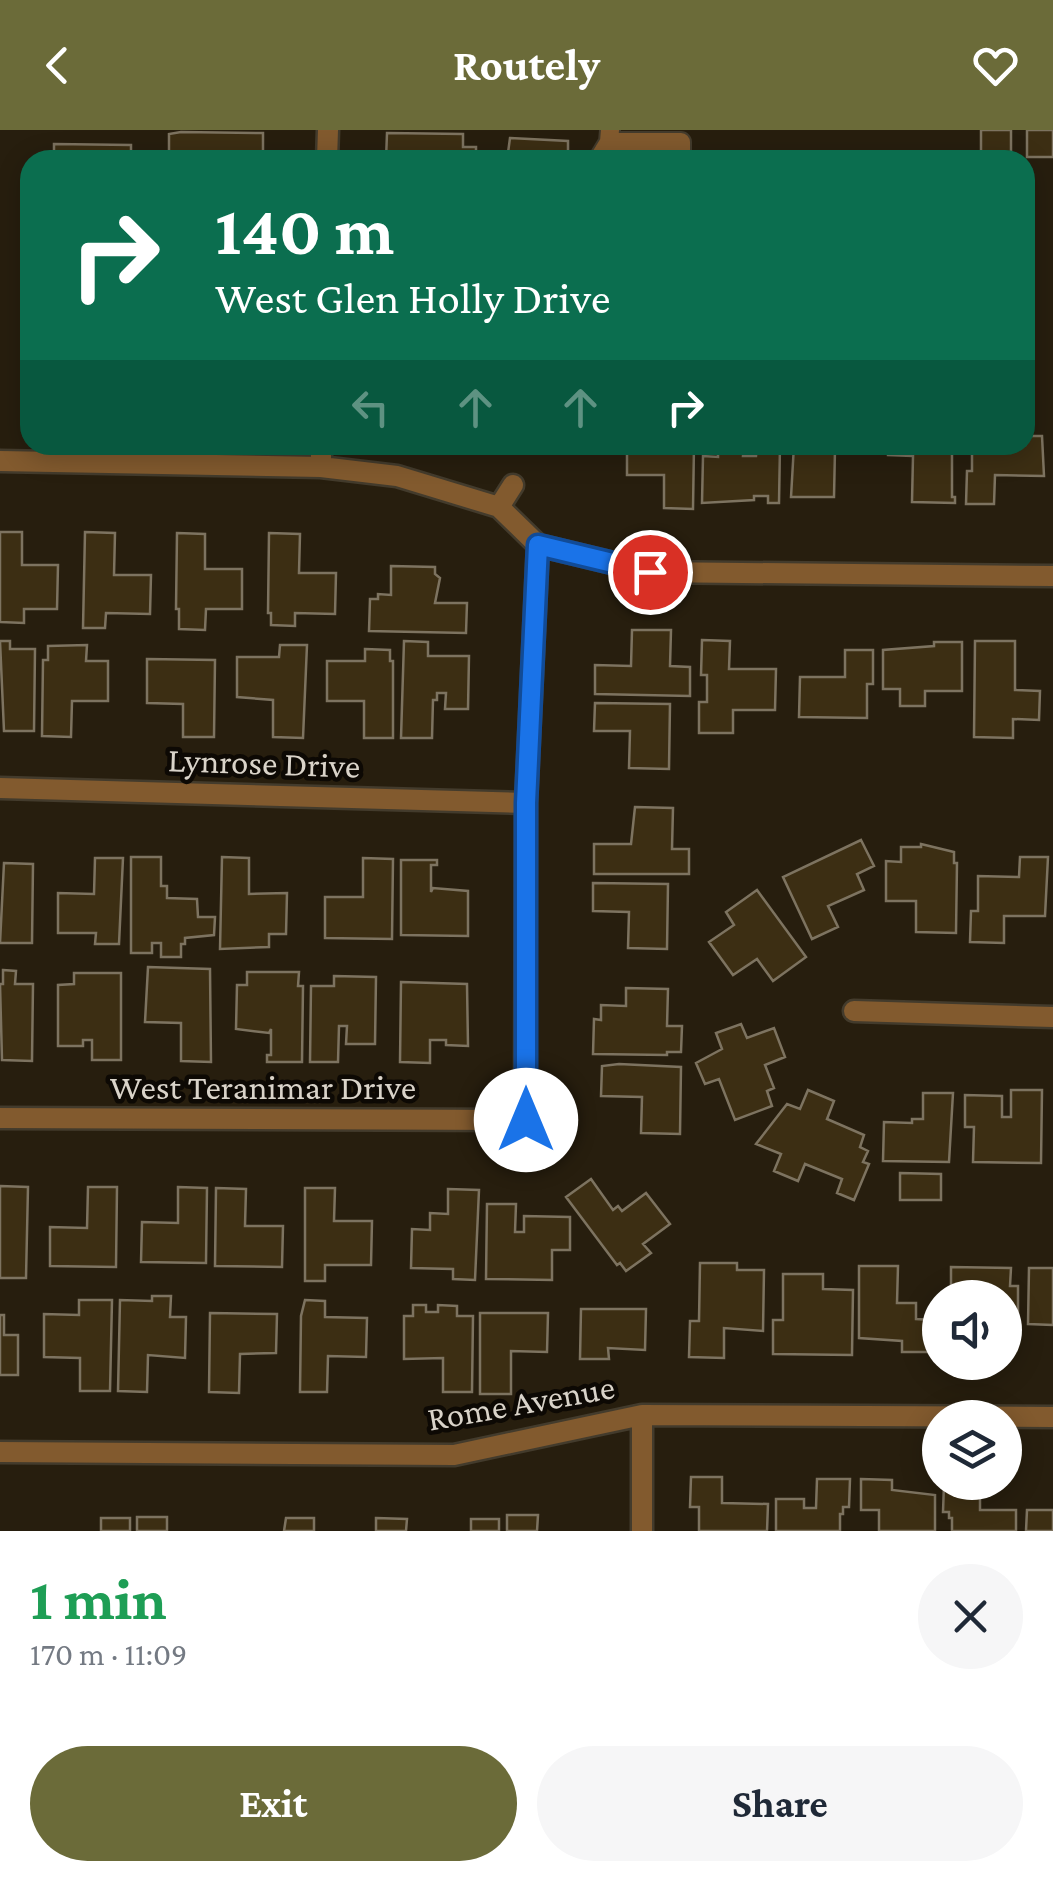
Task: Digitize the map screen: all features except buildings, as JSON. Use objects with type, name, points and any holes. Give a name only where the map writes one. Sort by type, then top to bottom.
[{"type":"street","points":[[321,455],[321,467]]},
{"type":"street","points":[[0,462],[321,467],[397,476],[499,508],[538,545],[650,572],[1053,576]]},
{"type":"street","points":[[499,508],[513,485]]},
{"type":"street","points":[[526,803],[538,545]]},
{"type":"street","name":"Lynrose Drive","points":[[0,788],[526,803]]},
{"type":"street","name":"West Teranimar Drive","points":[[0,1118],[526,1120],[526,803]]},
{"type":"street","points":[[854,1011],[1053,1017]]},
{"type":"street","points":[[642,1415],[642,1531]]},
{"type":"street","name":"Rome Avenue","points":[[0,1452],[454,1454],[642,1415],[1053,1417]]},
{"type":"lane","points":[[610,136],[682,142],[682,150]]},
{"type":"route","points":[[526,1120],[526,803],[538,545],[650,572]]}]
